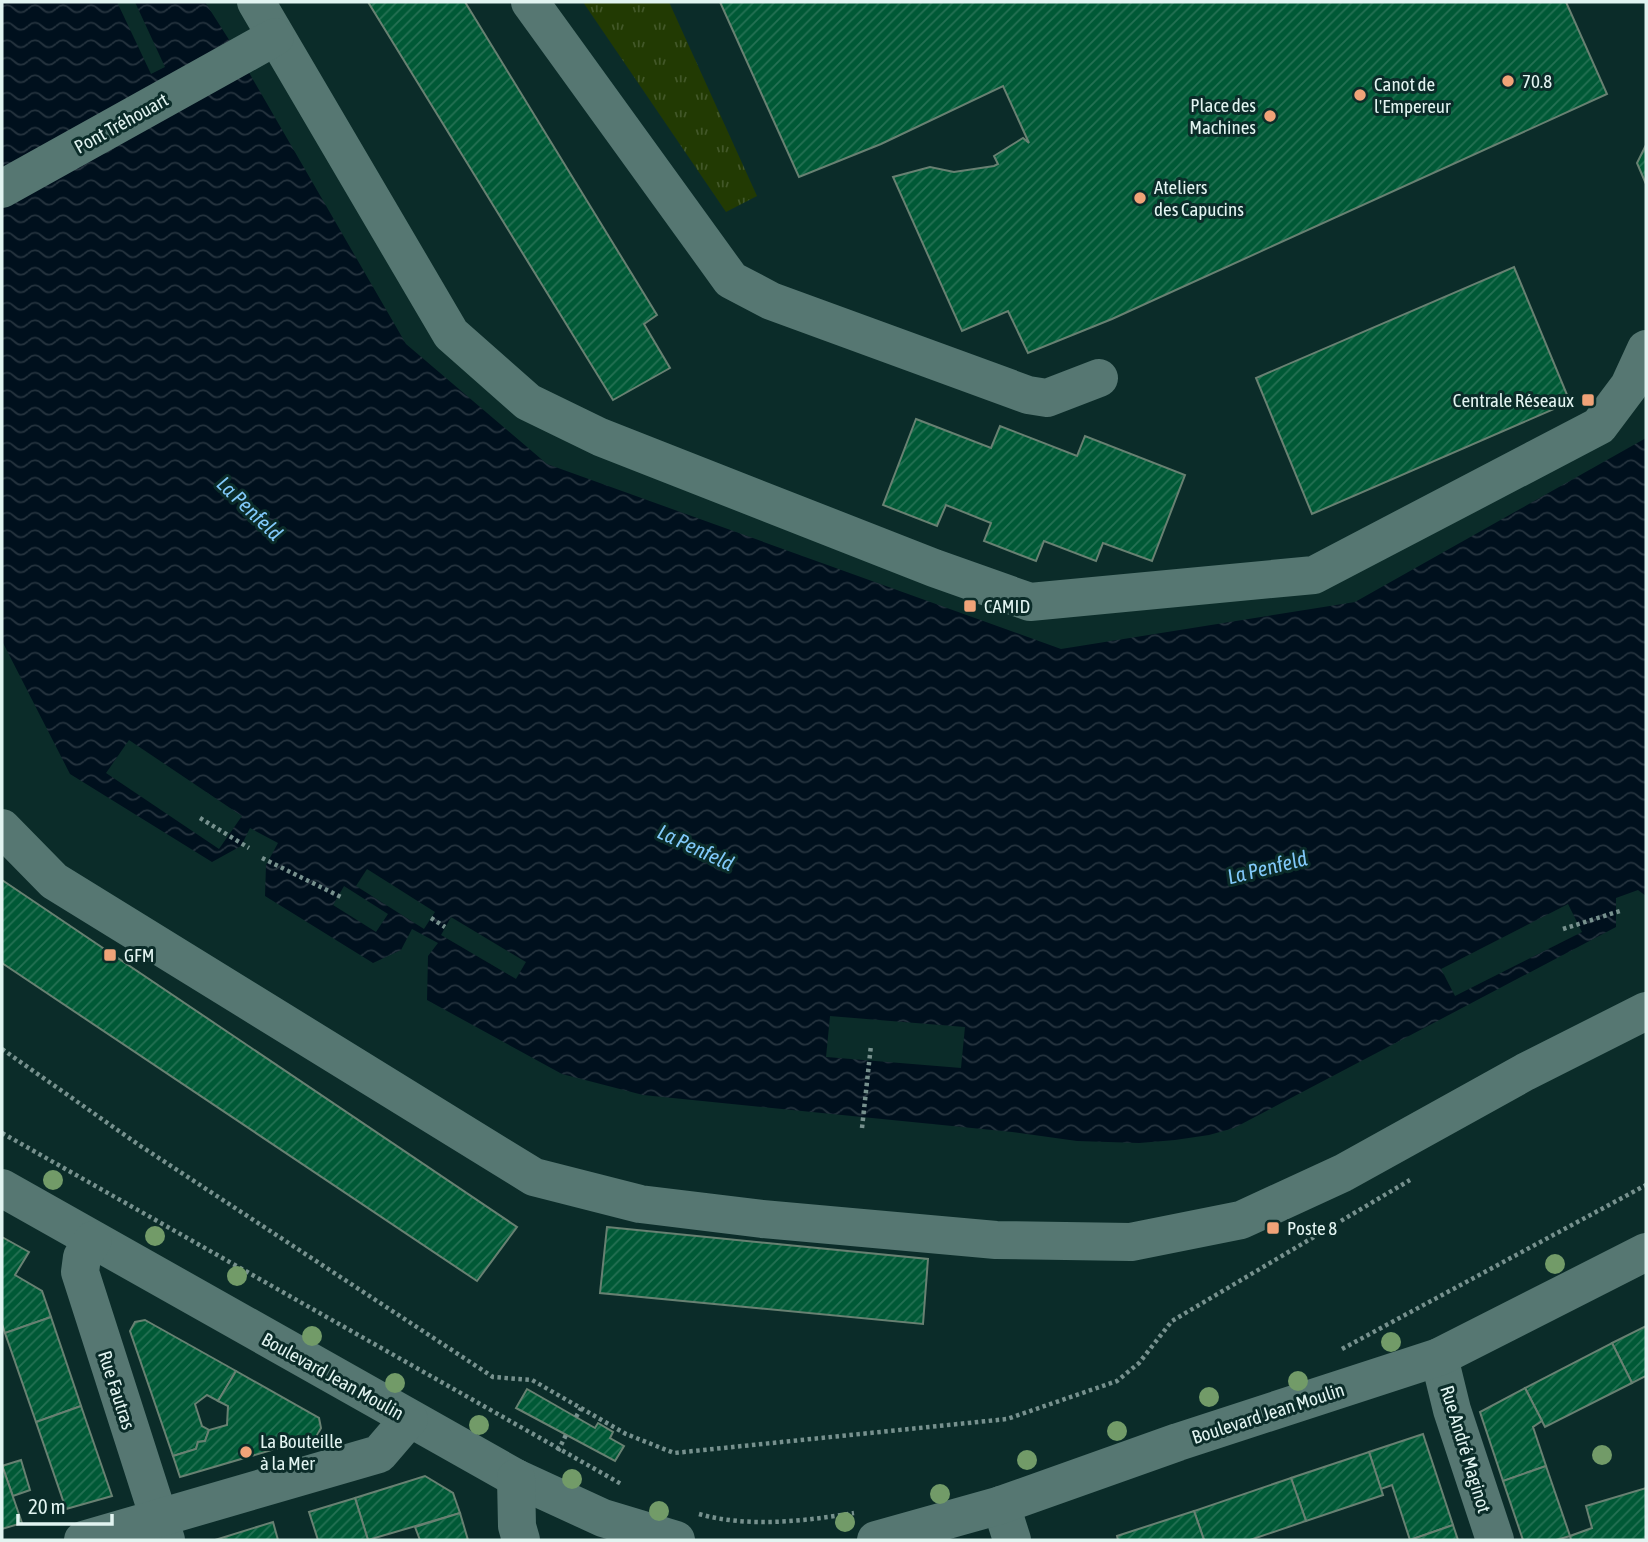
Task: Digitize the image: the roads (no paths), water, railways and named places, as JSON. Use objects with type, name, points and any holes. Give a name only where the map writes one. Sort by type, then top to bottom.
[{"type":"street","points":[[256,2],[451,334],[528,402],[600,437],[934,568],[1030,602],[1314,575],[1599,426],[1629,386],[1646,349]]},
{"type":"street","points":[[530,2],[730,280],[771,301],[1028,394],[1047,398],[1099,378]]},
{"type":"street","name":"Pont Tréhouart","points":[[2,189],[275,37]]},
{"type":"street","points":[[2,828],[54,881],[534,1177],[640,1204],[762,1219],[996,1240],[1131,1242],[1241,1220],[1343,1173],[1525,1072],[1646,1011]]},
{"type":"street","name":"Boulevard Jean Moulin","points":[[2,1188],[516,1478],[603,1518],[682,1525]]},
{"type":"street","name":"Rue Fautras","points":[[93,1240],[82,1257],[80,1272],[162,1528]]},
{"type":"street","name":"Boulevard Jean Moulin","points":[[867,1526],[1006,1523],[1178,1442],[1439,1357],[1646,1252]]},
{"type":"street","name":"Rue André Maginot","points":[[1439,1357],[1452,1410],[1496,1540]]},
{"type":"street","points":[[83,1540],[162,1528],[379,1454],[409,1419]]},
{"type":"street","points":[[516,1478],[517,1526],[521,1540]]},
{"type":"water","name":"La Penfeld","points":[[2,2],[205,2],[240,57],[406,344],[547,464],[1061,649],[1355,602],[1646,438],[1646,896],[1638,890],[1616,898],[1616,927],[1234,1128],[1209,1135],[1139,1143],[1077,1141],[643,1095],[562,1074],[427,1000],[428,956],[438,943],[412,929],[401,950],[373,963],[265,896],[266,865],[278,843],[250,828],[241,846],[212,862],[70,774],[2,641]]},
{"type":"place","name":"70.8","points":[[1508,81]]},
{"type":"place","name":"Canot de l'Empereur","points":[[1360,95]]},
{"type":"place","name":"Place des Machines","points":[[1270,116]]},
{"type":"place","name":"Ateliers des Capucins","points":[[1140,198]]},
{"type":"place","name":"Centrale Réseaux","points":[[1588,400]]},
{"type":"place","name":"CAMID","points":[[970,606]]},
{"type":"place","name":"GFM","points":[[110,955]]},
{"type":"place","name":"Poste 8","points":[[1273,1228]]},
{"type":"place","name":"La Bouteille à la Mer","points":[[246,1452]]}]
